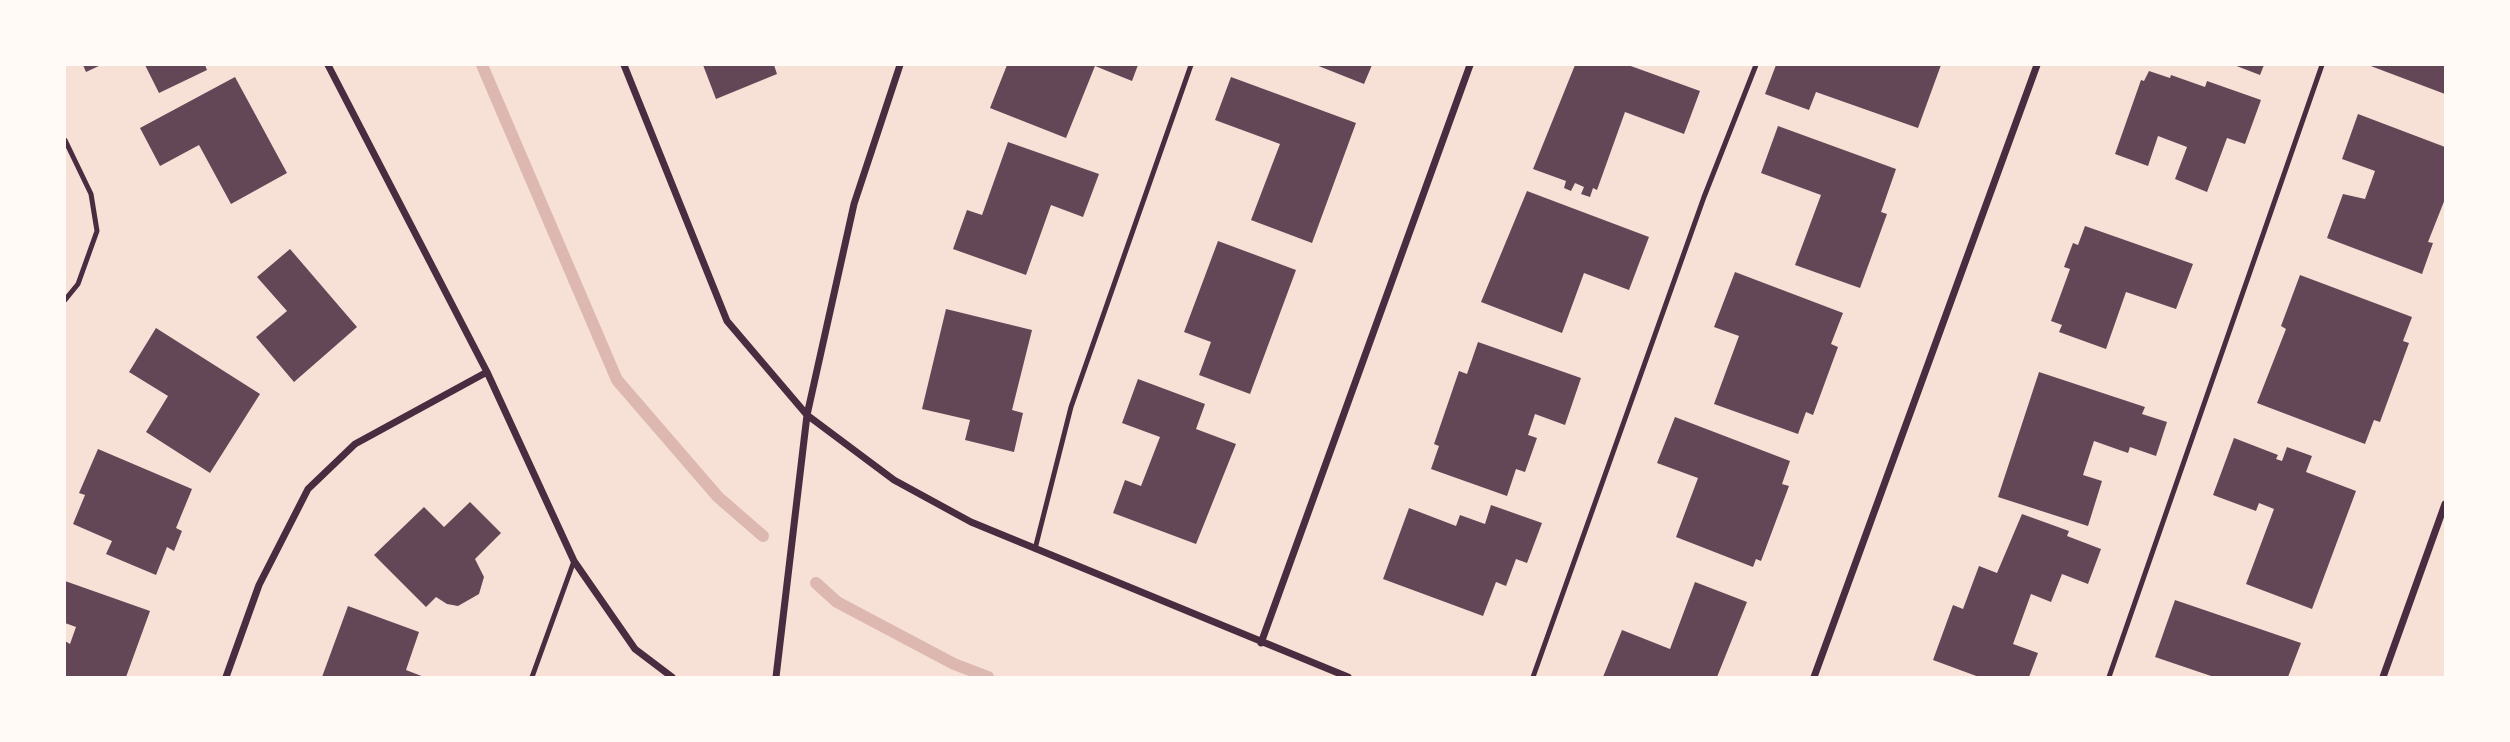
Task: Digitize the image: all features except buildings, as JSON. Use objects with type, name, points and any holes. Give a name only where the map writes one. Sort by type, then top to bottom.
[{"type":"street","points":[[328,65],[487,372],[574,561],[635,649],[671,677]]},
{"type":"street","points":[[624,65],[727,321],[807,415],[894,480],[971,522],[1348,677]]},
{"type":"street","points":[[776,677],[807,415],[854,204],[900,65]]},
{"type":"street","points":[[1261,643],[1470,65]]},
{"type":"street","points":[[1814,677],[2037,65]]},
{"type":"street","points":[[226,677],[260,585],[309,489],[355,444],[487,372]]},
{"type":"street","points":[[2383,677],[2445,504]]},
{"type":"lane","points":[[1035,548],[1070,407],[1191,65]]},
{"type":"lane","points":[[1534,677],[1704,197],[1756,65]]},
{"type":"lane","points":[[2109,677],[2322,65]]},
{"type":"lane","points":[[65,140],[91,194],[97,231],[78,284],[65,300]]},
{"type":"lane","points":[[532,677],[574,561]]},
{"type":"waterway","points":[[482,65],[617,380],[718,497],[763,536]]},
{"type":"waterway","points":[[816,583],[837,602],[954,664],[988,677]]}]
